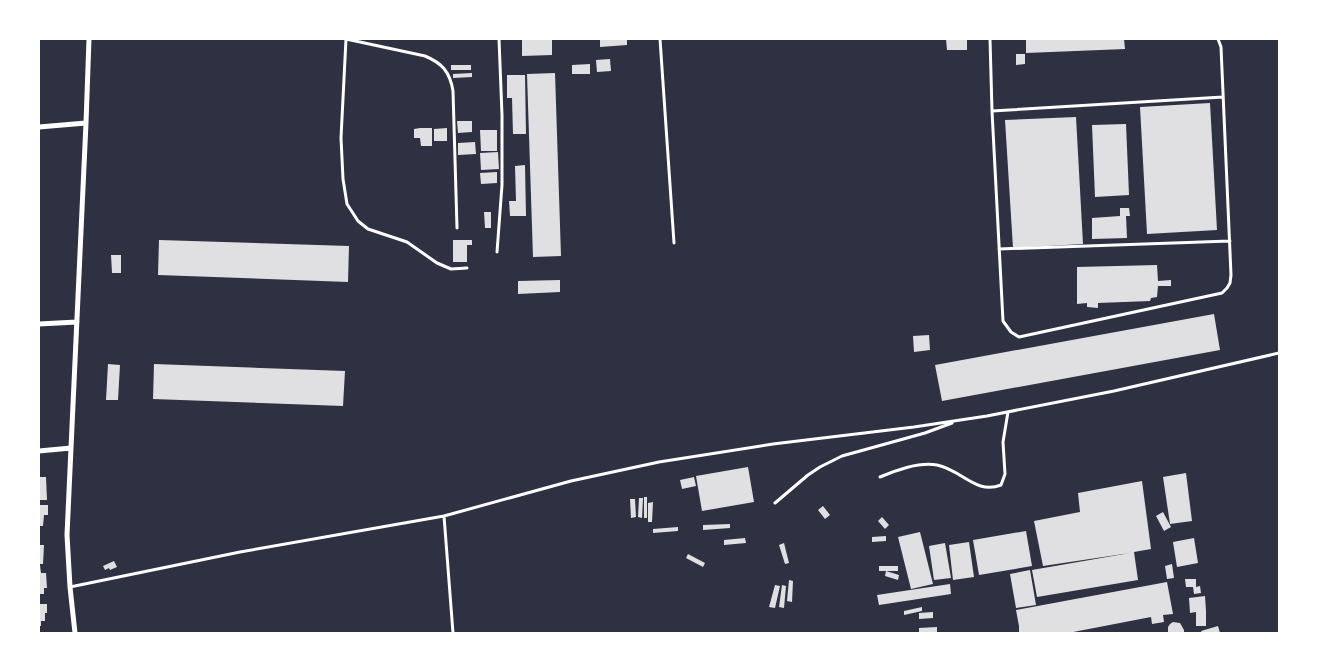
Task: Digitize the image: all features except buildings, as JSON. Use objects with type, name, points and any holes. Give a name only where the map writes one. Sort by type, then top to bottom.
[{"type":"street","points":[[75,633],[70,587],[68,535],[88,39]]},
{"type":"street","points":[[39,127],[86,123]]},
{"type":"street","points":[[39,324],[77,322]]},
{"type":"street","points":[[39,451],[71,448]]},
{"type":"lane","points":[[457,228],[453,90],[450,77],[441,65],[425,56],[346,39],[341,138],[343,179],[347,204],[358,221],[368,229],[407,242],[437,263],[452,269],[467,268]]},
{"type":"lane","points":[[497,252],[502,185],[499,39]]},
{"type":"lane","points":[[660,39],[674,243]]},
{"type":"lane","points":[[990,39],[1003,321],[1011,332],[1019,337],[1222,293],[1230,283],[1230,241],[1221,47],[1218,39]]},
{"type":"lane","points":[[992,111],[1223,98]]},
{"type":"lane","points":[[999,249],[1230,241]]},
{"type":"lane","points":[[70,587],[240,552],[444,516],[571,481],[659,462],[773,444],[879,432],[1008,412],[1114,391],[1279,353]]},
{"type":"lane","points":[[880,477],[915,466],[935,465],[950,470],[983,488],[994,488],[1001,485],[1004,474],[1003,442],[1008,412]]},
{"type":"lane","points":[[775,503],[808,475],[831,461],[842,456],[925,433],[957,420]]},
{"type":"lane","points":[[444,516],[453,633]]}]
